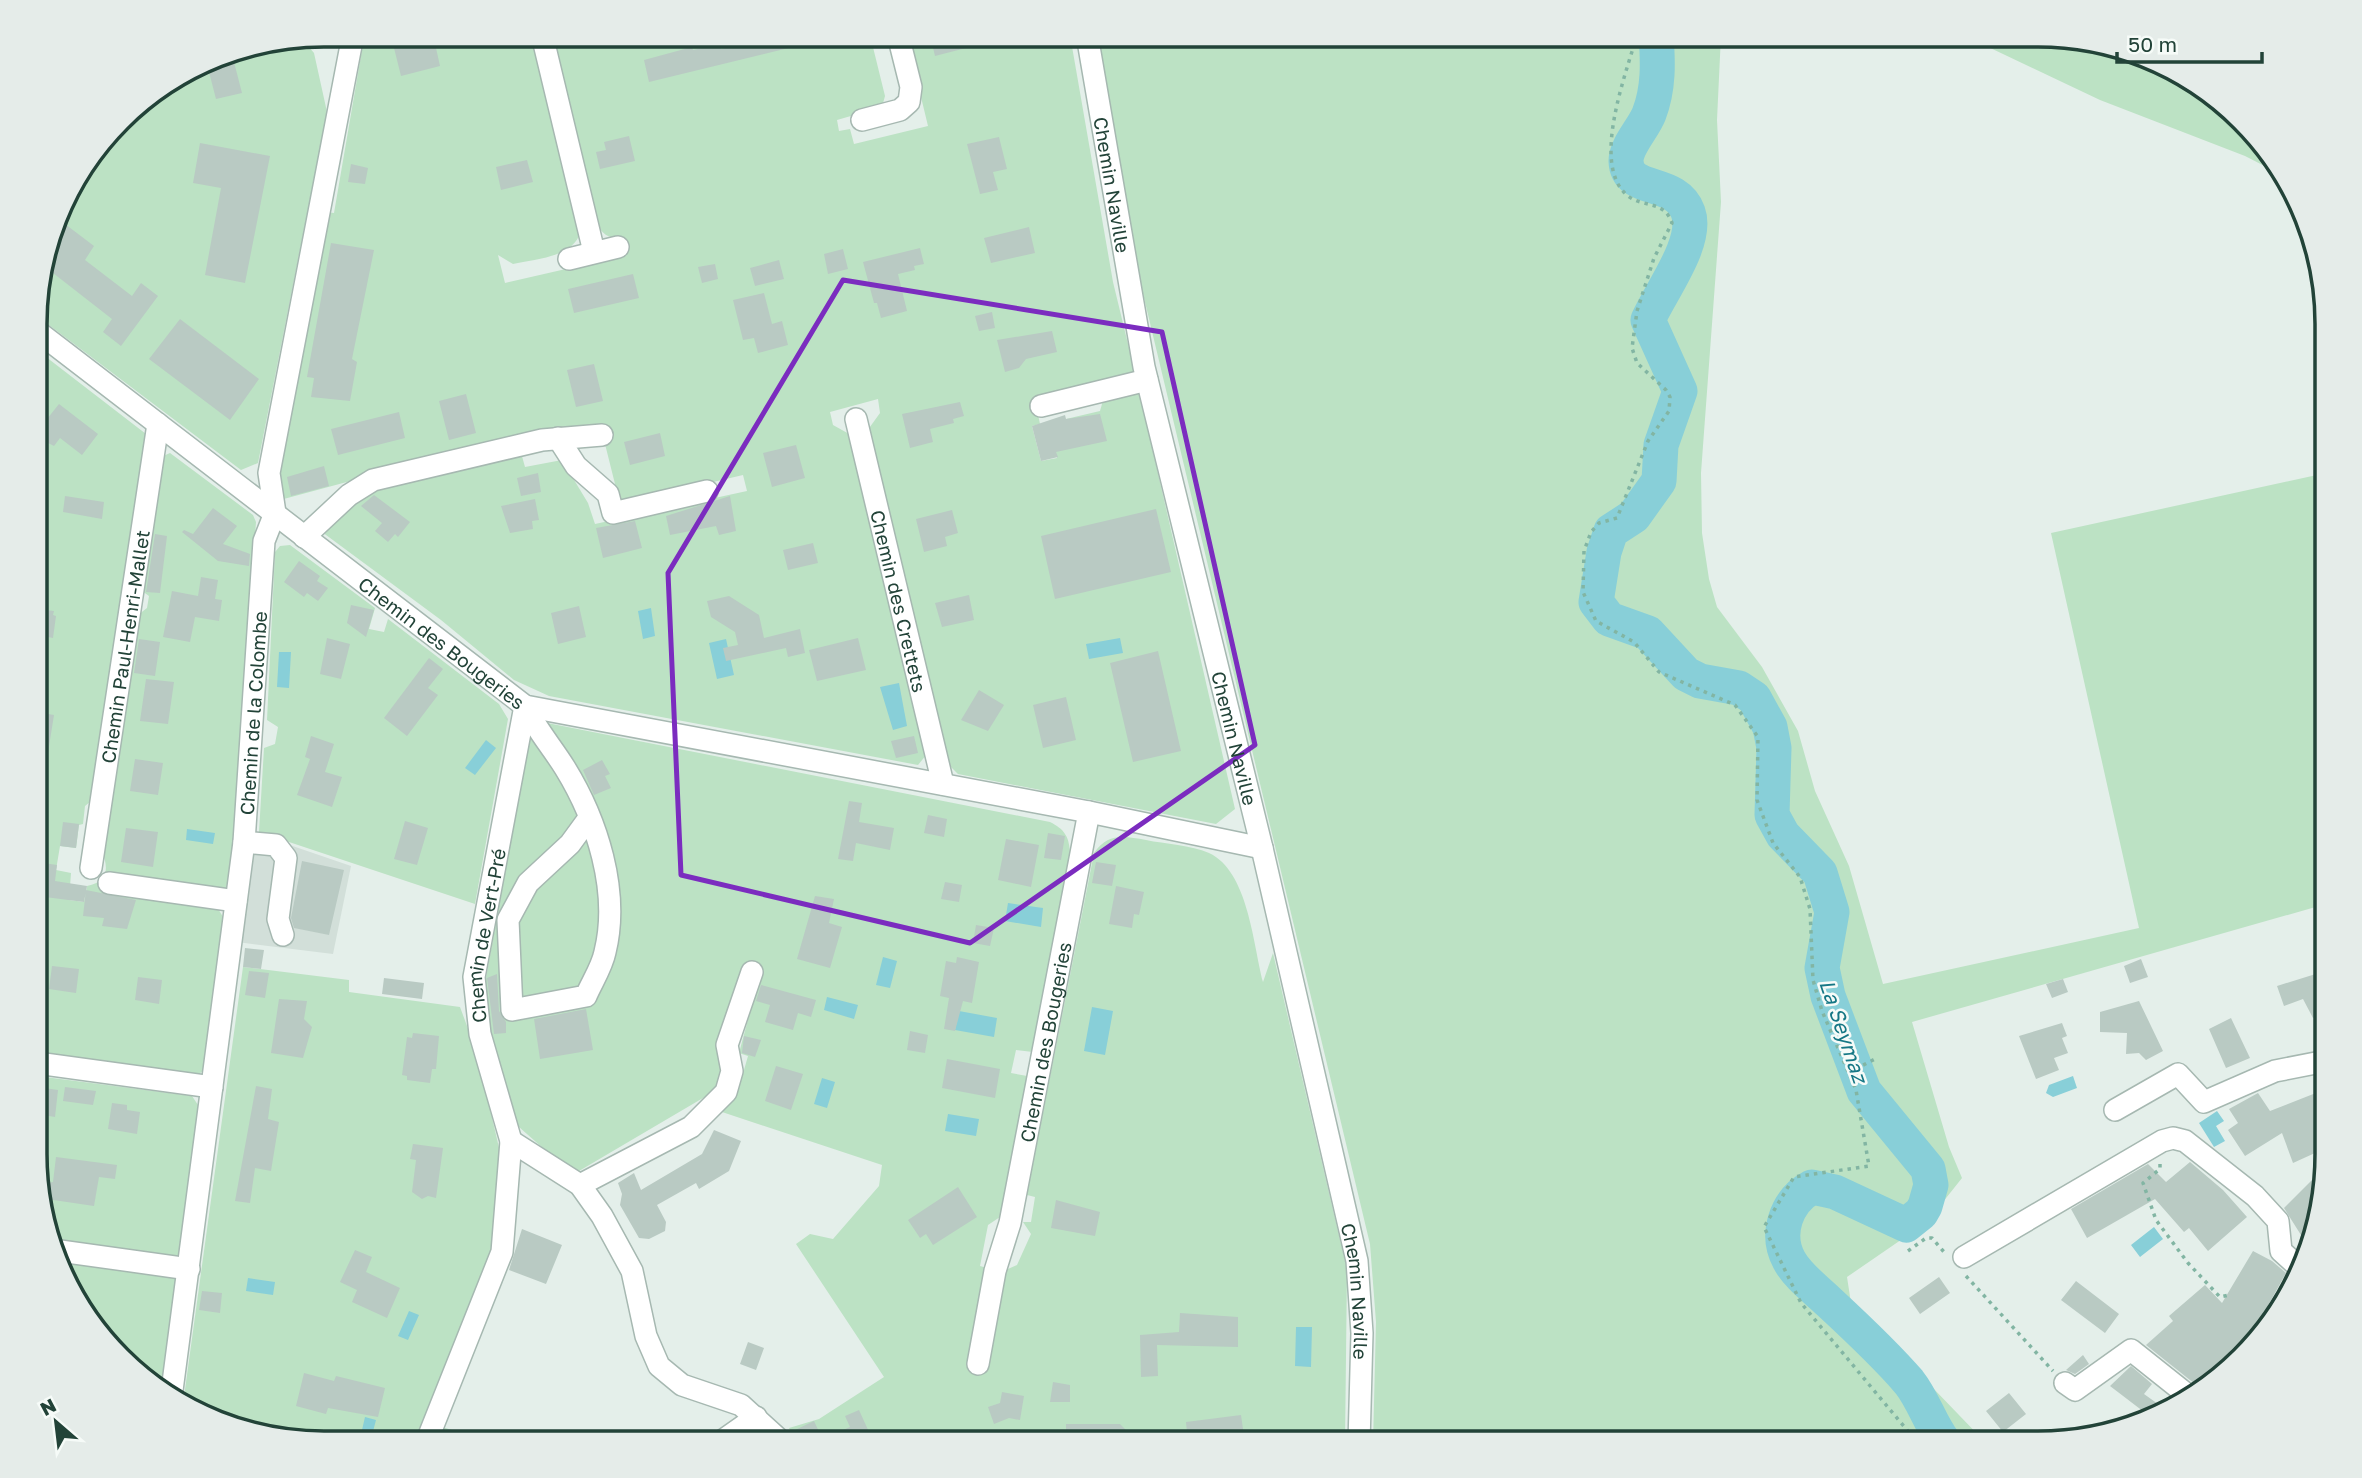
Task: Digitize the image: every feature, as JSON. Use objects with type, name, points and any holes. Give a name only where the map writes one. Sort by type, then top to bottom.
[{"type":"street","name":"Chemin de la Colombe","points":[[173,1386],[244,842],[264,541],[275,513],[269,473],[351,47]]},
{"type":"street","points":[[545,47],[594,252]]},
{"type":"street","points":[[862,120],[900,110],[909,102],[911,86],[901,47]]},
{"type":"street","name":"Chemin Naville","points":[[1089,47],[1147,380],[1262,848],[1357,1261],[1362,1333],[1359,1431]]},
{"type":"street","points":[[569,259],[618,247]]},
{"type":"street","name":"Chemin des Bougeries","points":[[47,339],[525,706],[1089,812],[1262,848]]},
{"type":"street","points":[[1041,406],[1147,380]]},
{"type":"street","name":"Chemin des Crettets","points":[[856,419],[943,784]]},
{"type":"street","name":"Chemin Paul-Henri-Mallet","points":[[91,868],[158,424]]},
{"type":"street","points":[[304,537],[349,495],[373,480],[558,438],[601,435]]},
{"type":"street","points":[[558,438],[576,466],[608,494],[613,513],[707,491]]},
{"type":"street","points":[[525,706],[534,725],[577,788],[589,818],[603,859],[611,906],[605,953],[586,996],[512,1010],[508,920],[528,883],[570,844],[589,818]]},
{"type":"street","name":"Chemin de Vert-Pré","points":[[431,1431],[502,1252],[511,1141],[496,1098],[480,1034],[474,977],[525,706]]},
{"type":"street","name":"Chemin des Bougeries","points":[[978,1364],[995,1271],[1010,1223],[1089,812]]},
{"type":"street","points":[[244,842],[276,845],[286,858],[278,919],[283,935]]},
{"type":"street","points":[[109,883],[236,901]]},
{"type":"street","points":[[580,1185],[691,1127],[708,1107],[726,1092],[732,1071],[727,1045],[752,972]]},
{"type":"street","points":[[2115,1110],[2178,1074],[2204,1102],[2275,1071],[2315,1063]]},
{"type":"street","points":[[47,1064],[212,1087]]},
{"type":"street","points":[[1964,1257],[2162,1141],[2173,1138],[2185,1141],[2255,1196],[2278,1221],[2281,1251],[2293,1262]]},
{"type":"street","points":[[511,1141],[580,1185],[609,1227],[632,1271],[646,1336],[659,1366],[682,1385],[741,1405],[770,1431]]},
{"type":"street","points":[[65,1252],[189,1269]]},
{"type":"street","points":[[2065,1383],[2075,1390],[2131,1350],[2182,1390]]},
{"type":"street","points":[[736,1431],[755,1417]]},
{"type":"path","points":[[1634,47],[1609,159],[1616,182],[1624,192],[1632,198],[1659,206],[1672,223],[1654,258],[1637,311],[1632,348],[1633,356],[1642,369],[1666,390],[1670,397],[1669,411],[1648,441],[1621,512],[1617,517],[1599,523],[1591,532],[1584,551],[1583,592],[1596,621],[1634,642],[1659,672],[1735,705],[1758,737],[1757,800],[1773,843],[1800,877],[1810,909],[1813,980],[1822,1011],[1856,1090],[1869,1166],[1794,1177],[1764,1227],[1801,1303],[1907,1431]]},
{"type":"path","points":[[1848,1073],[1875,1059]]},
{"type":"path","points":[[2162,1141],[2160,1169],[2143,1183],[2156,1220],[2188,1263],[2220,1297],[2229,1295]]},
{"type":"path","points":[[2010,1324],[2065,1383]]},
{"type":"highlighted area","points":[[843,280],[1162,332],[1255,745],[970,943],[681,875],[668,573]]},
{"type":"shaded area","points":[[250,837],[278,841],[351,866],[333,954],[237,942]]},
{"type":"green space","points":[[363,47],[536,47],[579,236],[567,249],[540,259],[513,264],[498,255],[505,283],[627,255],[623,238],[607,235],[596,223],[554,47],[873,47],[885,96],[882,107],[837,120],[839,131],[850,129],[854,144],[928,126],[909,47],[1072,47],[1113,282],[1136,377],[1035,401],[1040,424],[1032,426],[1041,461],[1057,458],[1055,449],[1072,444],[1066,419],[1100,411],[1104,397],[1132,390],[1140,395],[1235,809],[1216,824],[958,774],[947,763],[867,431],[880,413],[878,399],[830,412],[833,425],[851,435],[927,754],[918,765],[549,696],[514,680],[441,620],[322,532],[322,526],[383,484],[520,449],[525,467],[562,460],[588,503],[595,524],[747,491],[743,475],[620,504],[601,428],[421,462],[280,500],[274,473],[326,212],[334,213]]},
{"type":"green space","points":[[1099,47],[1720,47],[1717,120],[1721,202],[1701,473],[1702,533],[1709,579],[1717,607],[1762,667],[1798,731],[1815,791],[1849,866],[1883,984],[2139,928],[2051,533],[2315,475],[2315,907],[1912,1022],[1949,1147],[1962,1178],[1927,1222],[1847,1277],[1851,1303],[1974,1431],[1373,1431],[1376,1322],[1370,1244],[1134,256]]},
{"type":"green space","points":[[1988,47],[2074,50],[2110,57],[2144,68],[2176,84],[2206,104],[2234,128],[2266,166],[2245,156],[2100,100]]},
{"type":"green space","points":[[310,48],[314,53],[327,112],[258,463],[241,470],[47,324],[50,288],[57,252],[68,218],[94,170],[128,128],[170,94],[218,68],[270,53]]},
{"type":"green space","points":[[47,358],[146,434],[91,801],[85,806],[76,848],[60,846],[56,870],[71,873],[69,900],[84,902],[87,886],[99,881],[105,874],[106,864],[102,851],[138,615],[147,608],[149,596],[142,591],[161,457],[170,453],[253,515],[256,522],[231,881],[227,883],[226,890],[215,904],[225,920],[206,1068],[197,1076],[47,1054]]},
{"type":"green space","points":[[290,545],[375,608],[369,629],[384,632],[388,619],[499,704],[508,719],[475,904],[259,832],[264,748],[275,744],[278,727],[267,720],[275,552],[280,546]]},
{"type":"green space","points":[[542,722],[1050,822],[1062,830],[1067,837],[1070,852],[1033,1052],[1016,1050],[1011,1073],[1027,1076],[1000,1217],[988,1225],[980,1266],[1001,1272],[1017,1265],[1031,1234],[1023,1222],[1031,1222],[1035,1197],[1027,1195],[1094,853],[1111,839],[1130,838],[1194,848],[1209,853],[1222,862],[1241,891],[1263,982],[1273,953],[1347,1270],[1345,1431],[790,1431],[789,1428],[819,1419],[884,1377],[796,1244],[810,1234],[833,1239],[879,1186],[882,1165],[716,1110],[738,1091],[748,1056],[739,1053],[762,968],[748,964],[720,1088],[579,1171],[561,1164],[519,1127],[509,1105],[486,1019],[486,978],[530,735]]},
{"type":"green space","points":[[243,967],[349,980],[349,992],[460,1007],[477,1053],[500,1152],[495,1244],[422,1431],[324,1431],[288,1428],[235,1416],[185,1393]]},
{"type":"green space","points":[[47,1077],[192,1096],[200,1108],[180,1259],[62,1242],[48,1172]]},
{"type":"green space","points":[[69,1262],[178,1276],[164,1380],[128,1350],[104,1322],[84,1292]]},
{"type":"water","points":[[651,608],[655,636],[643,639],[638,611]]},
{"type":"water","points":[[1120,638],[1123,653],[1089,659],[1086,644]]},
{"type":"water","points":[[726,639],[734,675],[717,679],[709,643]]},
{"type":"water","points":[[279,652],[291,652],[289,688],[277,687]]},
{"type":"water","points":[[899,683],[907,726],[893,730],[880,687]]},
{"type":"water","points":[[486,740],[496,748],[475,775],[465,768]]},
{"type":"water","points":[[187,829],[215,833],[213,844],[186,840]]},
{"type":"water","points":[[1008,903],[1043,908],[1041,927],[1005,921]]},
{"type":"water","points":[[883,957],[897,961],[890,988],[876,985]]},
{"type":"water","points":[[827,997],[858,1005],[854,1019],[824,1010]]},
{"type":"water","points":[[1092,1007],[1113,1011],[1105,1055],[1084,1051]]},
{"type":"water","points":[[959,1011],[997,1018],[994,1037],[955,1030]]},
{"type":"water","points":[[2073,1076],[2077,1088],[2053,1097],[2046,1093],[2049,1085]]},
{"type":"water","points":[[822,1078],[835,1082],[827,1108],[814,1104]]},
{"type":"water","points":[[2217,1111],[2224,1121],[2216,1126],[2225,1141],[2214,1147],[2199,1123]]},
{"type":"water","points":[[948,1114],[979,1119],[976,1136],[945,1131]]},
{"type":"water","points":[[2154,1227],[2163,1239],[2140,1257],[2131,1245]]},
{"type":"water","points":[[248,1278],[275,1282],[273,1295],[246,1291]]},
{"type":"water","points":[[409,1311],[419,1315],[408,1340],[398,1336]]},
{"type":"water","points":[[1296,1327],[1312,1327],[1311,1367],[1295,1366]]},
{"type":"water","points":[[365,1417],[376,1420],[373,1431],[362,1431]]},
{"type":"building","points":[[436,47],[440,66],[401,76],[394,48]]},
{"type":"building","points":[[692,47],[693,50],[706,47],[792,47],[649,82],[644,60]]},
{"type":"building","points":[[933,47],[970,47],[935,56]]},
{"type":"building","points":[[234,62],[242,93],[216,99],[209,72]]},
{"type":"building","points":[[629,136],[635,161],[600,169],[596,152],[606,150],[604,142]]},
{"type":"building","points":[[999,137],[1007,169],[993,172],[998,190],[980,194],[967,144]]},
{"type":"building","points":[[200,143],[270,156],[245,283],[205,275],[221,188],[193,183]]},
{"type":"building","points":[[527,160],[533,182],[501,190],[496,167]]},
{"type":"building","points":[[351,164],[368,168],[365,184],[348,182]]},
{"type":"building","points":[[66,225],[94,246],[85,260],[132,296],[141,283],[158,296],[121,346],[103,332],[112,319],[53,273]]},
{"type":"building","points":[[1029,227],[1035,253],[991,263],[984,238]]},
{"type":"building","points":[[331,243],[374,250],[352,359],[357,362],[350,401],[311,397],[314,378],[307,377]]},
{"type":"building","points":[[920,248],[924,264],[914,266],[915,270],[898,274],[907,311],[881,318],[863,262]]},
{"type":"building","points":[[843,249],[848,269],[828,274],[824,254]]},
{"type":"building","points":[[779,260],[784,279],[755,286],[750,268]]},
{"type":"building","points":[[715,264],[718,279],[702,283],[698,267]]},
{"type":"building","points":[[633,274],[639,298],[574,313],[568,289]]},
{"type":"building","points":[[764,293],[772,324],[782,321],[788,345],[758,353],[754,338],[743,340],[733,300]]},
{"type":"building","points":[[992,312],[995,328],[979,331],[975,316]]},
{"type":"building","points":[[180,319],[259,379],[230,420],[149,359]]},
{"type":"building","points":[[1052,331],[1057,352],[1026,359],[1019,368],[1005,372],[997,340]]},
{"type":"building","points":[[594,364],[603,401],[576,407],[567,370]]},
{"type":"building","points":[[466,394],[476,433],[449,440],[439,401]]},
{"type":"building","points":[[960,402],[964,416],[953,419],[954,423],[930,429],[933,442],[910,448],[902,414]]},
{"type":"building","points":[[59,404],[98,434],[82,455],[60,438],[54,446],[47,442],[47,419]]},
{"type":"building","points":[[399,412],[405,438],[338,455],[331,429]]},
{"type":"building","points":[[1100,414],[1107,441],[1056,452],[1058,457],[1041,461],[1032,426],[1065,415],[1066,419]]},
{"type":"building","points":[[660,433],[665,456],[630,465],[624,442]]},
{"type":"building","points":[[796,445],[805,478],[772,487],[763,453]]},
{"type":"building","points":[[324,466],[329,486],[291,496],[287,477]]},
{"type":"building","points":[[538,473],[541,492],[521,496],[517,478]]},
{"type":"building","points":[[374,495],[410,522],[398,537],[395,534],[388,542],[375,531],[382,523],[361,506]]},
{"type":"building","points":[[65,496],[104,502],[102,519],[63,512]]},
{"type":"building","points":[[730,496],[736,531],[719,535],[716,526],[670,535],[666,516]]},
{"type":"building","points":[[535,499],[539,520],[532,521],[533,529],[510,533],[501,506]]},
{"type":"building","points":[[213,508],[237,526],[223,544],[250,554],[249,566],[218,561],[182,532],[184,530],[193,534]]},
{"type":"building","points":[[1156,509],[1171,572],[1055,599],[1041,536]]},
{"type":"building","points":[[952,510],[958,533],[945,537],[947,546],[924,552],[916,519]]},
{"type":"building","points":[[635,521],[642,548],[603,558],[596,528]]},
{"type":"building","points":[[155,534],[167,536],[160,593],[146,592]]},
{"type":"building","points":[[813,543],[818,563],[788,570],[783,550]]},
{"type":"building","points":[[299,561],[320,576],[317,581],[328,588],[318,601],[307,593],[304,597],[284,582]]},
{"type":"building","points":[[201,577],[218,580],[215,599],[222,600],[219,621],[195,617],[190,642],[163,637],[172,591],[198,596]]},
{"type":"building","points":[[969,595],[974,620],[942,627],[935,603]]},
{"type":"building","points":[[729,596],[759,615],[764,638],[800,629],[805,653],[788,657],[786,648],[726,661],[723,648],[738,645],[735,632],[711,617],[707,601]]},
{"type":"building","points":[[351,605],[374,610],[366,637],[347,623]]},
{"type":"building","points":[[579,606],[586,637],[558,644],[551,613]]},
{"type":"building","points":[[47,610],[54,611],[53,615],[56,616],[53,638],[48,637],[47,642]]},
{"type":"building","points":[[327,638],[350,644],[341,679],[320,674]]},
{"type":"building","points":[[858,638],[866,670],[817,681],[809,650]]},
{"type":"building","points":[[139,639],[160,642],[155,676],[134,673]]},
{"type":"building","points":[[1158,651],[1181,751],[1133,762],[1110,663]]},
{"type":"building","points":[[429,658],[443,669],[428,688],[438,695],[407,736],[384,718]]},
{"type":"building","points":[[146,679],[174,682],[168,724],[140,721]]},
{"type":"building","points":[[979,690],[1004,705],[988,731],[961,720]]},
{"type":"building","points":[[1066,697],[1076,740],[1043,748],[1033,705]]},
{"type":"building","points":[[47,714],[54,715],[47,759]]},
{"type":"building","points":[[311,736],[334,744],[325,772],[342,777],[332,807],[297,795],[310,759],[305,757]]},
{"type":"building","points":[[914,736],[918,753],[896,758],[891,741]]},
{"type":"building","points":[[135,759],[163,763],[158,795],[130,791]]},
{"type":"building","points":[[602,760],[610,774],[605,776],[611,788],[594,795],[583,770]]},
{"type":"building","points":[[849,801],[862,803],[859,822],[894,828],[890,850],[856,843],[853,861],[838,859]]},
{"type":"building","points":[[928,815],[947,819],[944,837],[924,833]]},
{"type":"building","points":[[405,821],[428,828],[417,865],[394,859]]},
{"type":"building","points":[[63,822],[79,824],[76,848],[60,846]]},
{"type":"building","points":[[126,828],[158,832],[153,867],[121,862]]},
{"type":"building","points":[[1048,833],[1065,836],[1061,860],[1044,858]]},
{"type":"building","points":[[1006,839],[1039,845],[1031,887],[998,880]]},
{"type":"building","points":[[302,861],[344,870],[329,935],[294,928],[291,918]]},
{"type":"building","points":[[1096,862],[1116,865],[1112,886],[1092,883]]},
{"type":"building","points":[[47,864],[57,865],[55,881],[87,886],[84,902],[47,897]]},
{"type":"building","points":[[945,882],[962,885],[959,902],[941,899]]},
{"type":"building","points":[[1116,886],[1144,892],[1139,915],[1134,914],[1132,928],[1109,924]]},
{"type":"building","points":[[86,890],[136,900],[127,929],[102,926],[104,918],[83,916]]},
{"type":"building","points":[[815,896],[834,899],[829,923],[842,927],[830,968],[797,959]]},
{"type":"building","points":[[976,925],[994,928],[990,946],[973,943]]},
{"type":"building","points":[[245,948],[264,950],[261,969],[243,967]]},
{"type":"building","points":[[957,957],[979,962],[972,1003],[963,1001],[955,1031],[944,1029],[949,998],[940,996],[946,961],[956,963]]},
{"type":"building","points":[[2141,959],[2148,977],[2130,983],[2124,966]]},
{"type":"building","points":[[52,966],[79,969],[76,993],[49,989]]},
{"type":"building","points":[[249,971],[269,973],[265,998],[245,995]]},
{"type":"building","points":[[497,974],[499,1011],[506,1022],[506,1033],[494,1034],[487,978]]},
{"type":"building","points":[[2315,974],[2315,1017],[2313,1018],[2303,999],[2284,1006],[2277,986]]},
{"type":"building","points":[[138,977],[162,980],[159,1004],[135,1000]]},
{"type":"building","points":[[384,978],[424,983],[422,999],[382,994]]},
{"type":"building","points":[[2063,979],[2068,992],[2052,998],[2046,984]]},
{"type":"building","points":[[761,985],[816,1000],[811,1017],[798,1013],[793,1030],[765,1022],[770,1005],[756,1001]]},
{"type":"building","points":[[279,999],[307,1001],[304,1019],[312,1027],[303,1058],[271,1053]]},
{"type":"building","points":[[2139,1001],[2163,1051],[2146,1060],[2139,1053],[2126,1054],[2127,1033],[2100,1032],[2100,1012]]},
{"type":"building","points":[[586,1009],[593,1050],[540,1059],[534,1019]]},
{"type":"building","points":[[2231,1018],[2250,1058],[2226,1068],[2209,1029]]},
{"type":"building","points":[[2062,1023],[2067,1036],[2062,1038],[2068,1053],[2054,1058],[2059,1070],[2036,1079],[2019,1036]]},
{"type":"building","points":[[910,1031],[928,1035],[925,1053],[907,1050]]},
{"type":"building","points":[[413,1033],[439,1036],[436,1069],[432,1069],[430,1083],[407,1080],[407,1076],[402,1075],[407,1037],[412,1038]]},
{"type":"building","points":[[744,1036],[761,1040],[755,1057],[742,1053]]},
{"type":"building","points":[[947,1059],[1000,1069],[995,1098],[942,1088]]},
{"type":"building","points":[[776,1066],[803,1074],[791,1110],[765,1101]]},
{"type":"building","points":[[256,1086],[272,1089],[268,1119],[279,1122],[271,1171],[255,1168],[250,1203],[235,1201]]},
{"type":"building","points":[[65,1087],[96,1091],[93,1105],[63,1101]]},
{"type":"building","points":[[47,1088],[58,1090],[55,1117],[47,1116]]},
{"type":"building","points":[[2258,1093],[2270,1111],[2315,1093],[2315,1153],[2293,1163],[2282,1133],[2245,1156],[2228,1130],[2238,1123],[2229,1109]]},
{"type":"building","points":[[112,1103],[127,1105],[127,1110],[140,1112],[137,1134],[108,1129]]},
{"type":"building","points":[[714,1130],[741,1141],[729,1171],[699,1189],[696,1183],[657,1205],[666,1222],[665,1231],[649,1239],[639,1238],[620,1205],[622,1194],[618,1183],[634,1173],[641,1190],[702,1154]]},
{"type":"building","points":[[413,1144],[443,1148],[436,1198],[428,1196],[422,1199],[412,1192],[416,1160],[410,1159]]},
{"type":"building","points":[[56,1157],[117,1165],[115,1179],[99,1177],[94,1206],[52,1200],[49,1183],[53,1182]]},
{"type":"building","points":[[2190,1162],[2223,1190],[2247,1217],[2208,1251],[2189,1228],[2184,1232],[2155,1199],[2087,1238],[2071,1209],[2148,1164],[2166,1182]]},
{"type":"building","points":[[2313,1179],[2302,1236],[2284,1208]]},
{"type":"building","points":[[958,1187],[977,1217],[933,1245],[926,1234],[920,1238],[908,1220]]},
{"type":"building","points":[[1056,1200],[1100,1212],[1095,1236],[1051,1228]]},
{"type":"building","points":[[522,1229],[562,1245],[546,1284],[509,1270]]},
{"type":"building","points":[[355,1250],[372,1257],[366,1272],[400,1288],[387,1318],[352,1302],[357,1290],[340,1282]]},
{"type":"building","points":[[2253,1251],[2272,1261],[2286,1273],[2258,1322],[2218,1364],[2194,1383],[2146,1345],[2173,1321],[2169,1316],[2205,1285],[2222,1303]]},
{"type":"building","points":[[1939,1277],[1950,1293],[1920,1314],[1909,1298]]},
{"type":"building","points":[[2076,1281],[2119,1314],[2105,1333],[2061,1300]]},
{"type":"building","points":[[202,1291],[222,1293],[220,1313],[199,1310]]},
{"type":"building","points":[[1180,1313],[1238,1317],[1238,1347],[1157,1345],[1158,1376],[1141,1377],[1140,1335],[1179,1332]]},
{"type":"building","points":[[748,1342],[764,1348],[756,1370],[740,1364]]},
{"type":"building","points":[[2083,1355],[2089,1364],[2075,1374],[2066,1370]]},
{"type":"building","points":[[2131,1366],[2152,1384],[2144,1394],[2157,1403],[2142,1411],[2110,1386]]},
{"type":"building","points":[[304,1373],[334,1381],[336,1376],[385,1388],[378,1417],[328,1408],[326,1414],[296,1406]]},
{"type":"building","points":[[1053,1382],[1070,1385],[1070,1402],[1050,1402]]},
{"type":"building","points":[[1002,1392],[1024,1396],[1020,1420],[1009,1418],[994,1424],[988,1407],[1000,1403]]},
{"type":"building","points":[[2009,1393],[2026,1414],[2002,1431],[1986,1411]]},
{"type":"building","points":[[859,1410],[869,1431],[841,1431],[850,1427],[845,1416]]},
{"type":"building","points":[[1241,1415],[1243,1431],[1187,1431],[1186,1422]]},
{"type":"building","points":[[814,1421],[819,1431],[793,1431]]},
{"type":"building","points":[[1066,1424],[1120,1424],[1127,1431],[1066,1431]]},
{"type":"waterway","name":"La Seymaz","points":[[1656,47],[1655,94],[1649,114],[1629,149],[1626,161],[1628,171],[1634,178],[1673,194],[1682,201],[1688,212],[1690,224],[1683,252],[1648,320],[1680,391],[1661,445],[1659,481],[1634,516],[1611,531],[1604,552],[1596,602],[1609,619],[1648,633],[1686,674],[1700,681],[1739,688],[1754,698],[1770,727],[1774,748],[1772,815],[1783,835],[1820,873],[1832,912],[1822,968],[1828,996],[1864,1091],[1928,1169],[1931,1185],[1921,1213],[1906,1225],[1835,1192],[1812,1187],[1803,1193],[1790,1209],[1783,1229],[1785,1250],[1802,1278],[1871,1341],[1909,1382],[1937,1431]]}]
